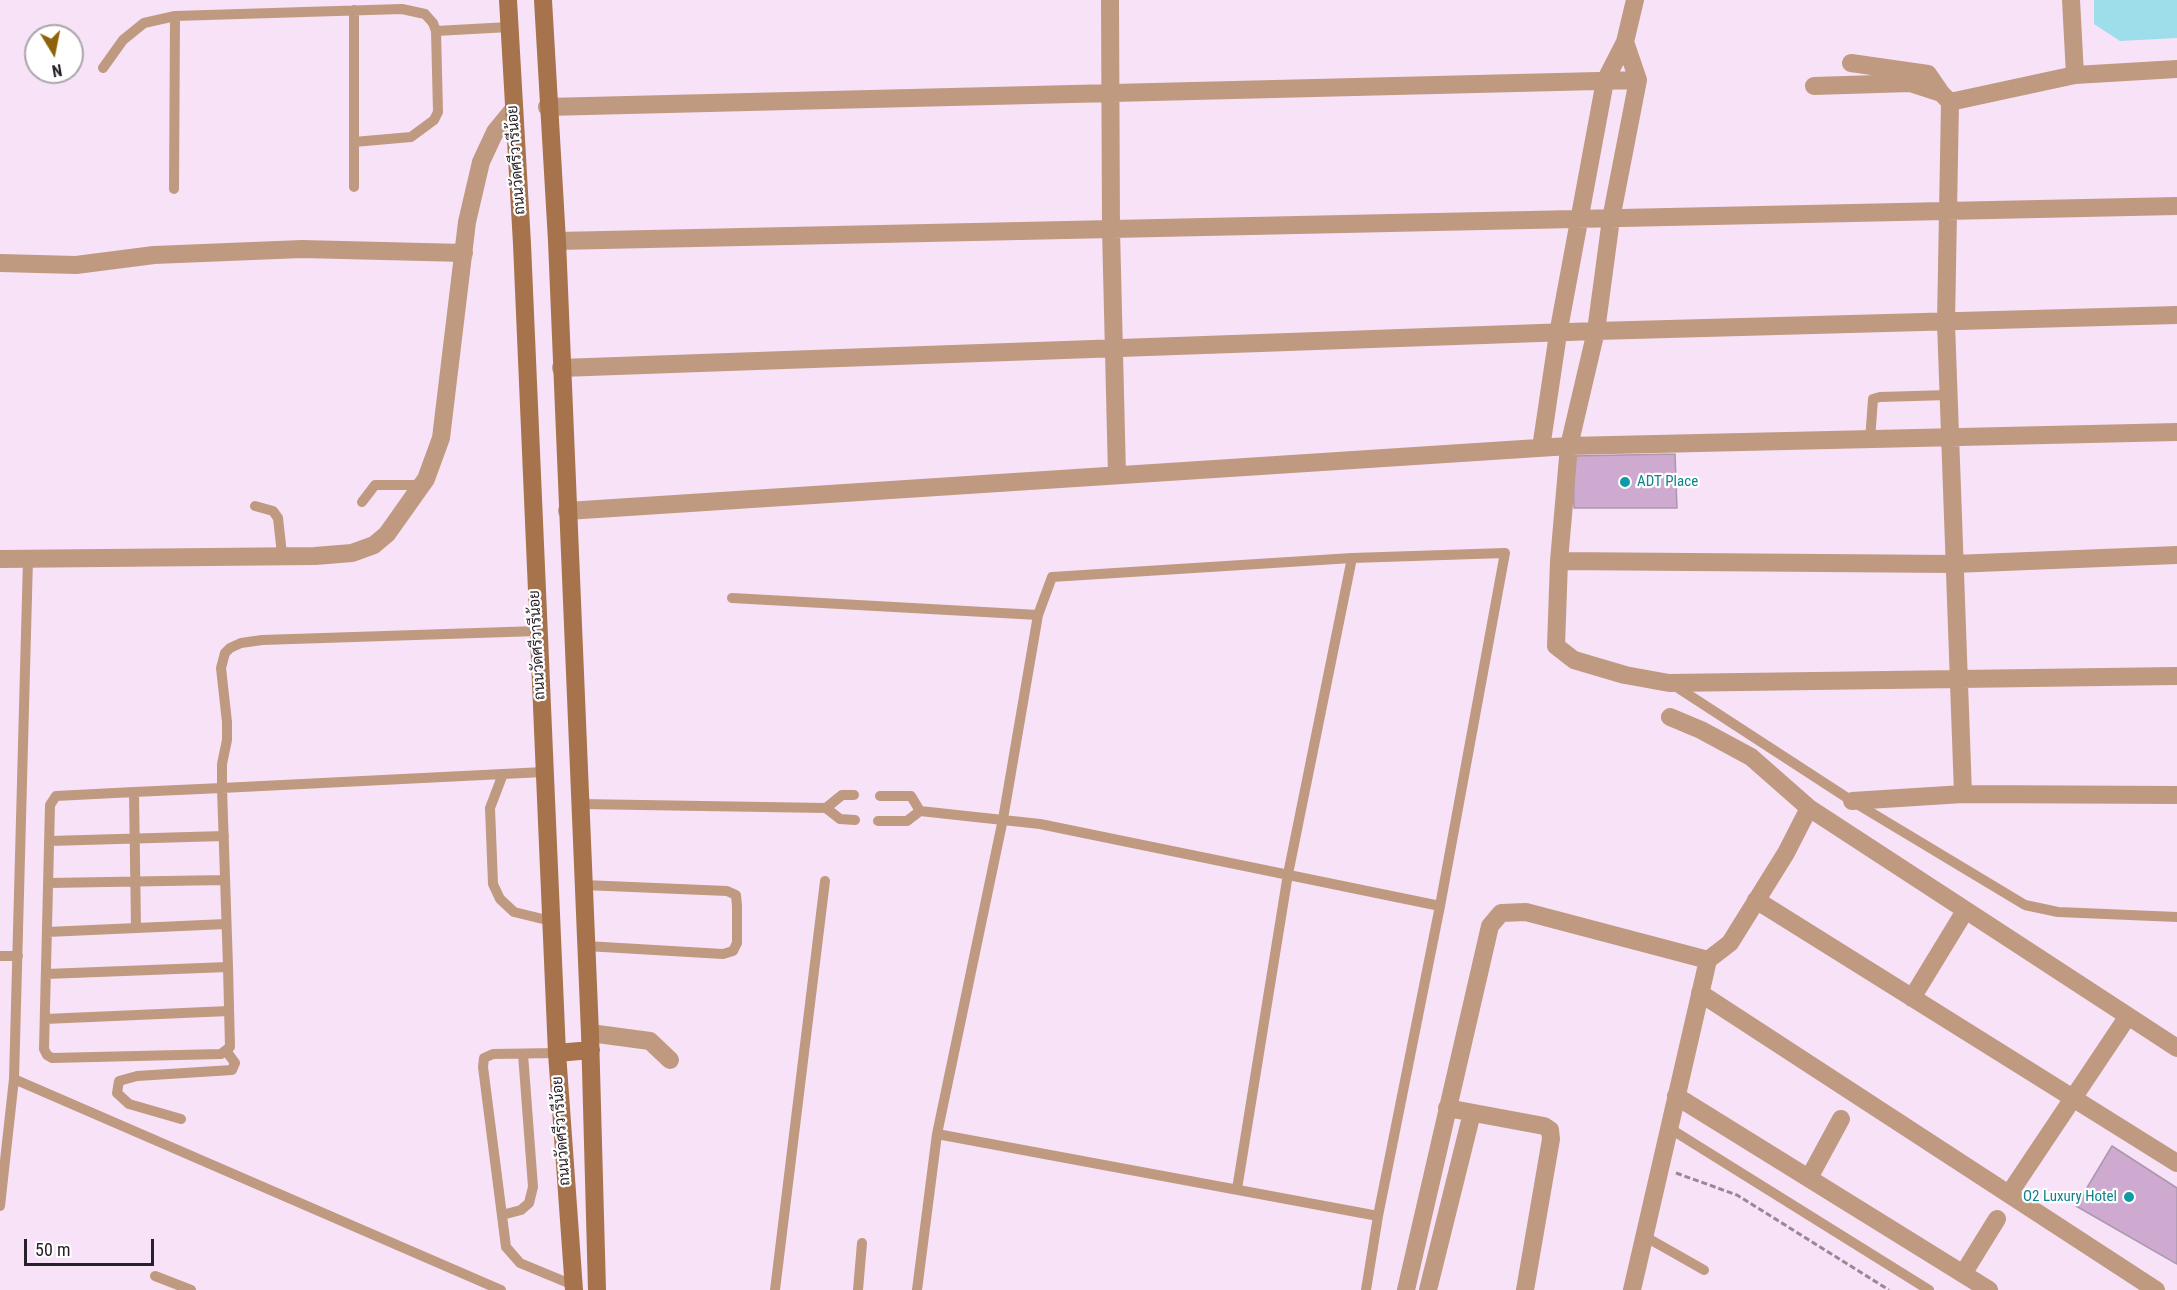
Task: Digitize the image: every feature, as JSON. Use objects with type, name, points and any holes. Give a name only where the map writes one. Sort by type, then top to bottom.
[{"type":"main road","name":"ถนนวัดศรีวารีน้อย","points":[[508,0],[522,244],[557,1053],[573,1288]]},
{"type":"main road","name":"ถนนวัดศรีวารีน้อย","points":[[543,0],[556,241],[584,885],[597,1290]]},
{"type":"main road","points":[[557,1053],[590,1042]]},
{"type":"street","points":[[1110,0],[1111,230],[1117,475]]},
{"type":"street","points":[[1541,447],[1578,219],[1605,81],[1625,42],[1635,0]]},
{"type":"street","points":[[2071,0],[2075,75]]},
{"type":"street","points":[[1625,42],[1638,80],[1611,219],[1596,332],[1569,446],[1559,561],[1556,646],[1574,660],[1625,675],[1670,683],[2177,676]]},
{"type":"street","points":[[1851,63],[1928,74],[1945,97],[1946,323],[1957,680],[1963,794]]},
{"type":"street","points":[[1814,86],[1910,83],[1945,97],[2075,75],[2177,69]]},
{"type":"street","points":[[547,107],[1638,80]]},
{"type":"street","points":[[0,559],[352,553],[374,545],[387,534],[421,485],[441,438],[467,222],[481,162],[495,132],[513,110]]},
{"type":"street","points":[[556,241],[2177,206]]},
{"type":"street","points":[[0,263],[76,265],[154,255],[302,249],[464,253]]},
{"type":"street","points":[[561,368],[1596,332],[2177,315]]},
{"type":"street","points":[[567,511],[1541,447],[2177,432]]},
{"type":"street","points":[[1559,561],[1954,564],[2177,555]]},
{"type":"street","points":[[1670,717],[1701,730],[1750,757],[1809,808],[2177,1048]]},
{"type":"street","points":[[1852,801],[1963,794],[2177,795]]},
{"type":"street","points":[[1632,1290],[1707,960],[1730,943],[1786,853],[1809,808]]},
{"type":"street","points":[[1756,900],[2177,1163]]},
{"type":"street","points":[[1912,998],[1965,911]]},
{"type":"street","points":[[1407,1290],[1490,926],[1501,914],[1526,912],[1707,960]]},
{"type":"street","points":[[1700,993],[2156,1290]]},
{"type":"street","points":[[2009,1194],[2128,1016]]},
{"type":"street","points":[[590,1042],[650,1041],[670,1060]]},
{"type":"street","points":[[1676,1096],[1989,1290]]},
{"type":"street","points":[[1447,1108],[1544,1126],[1550,1130],[1551,1139],[1525,1290]]},
{"type":"street","points":[[1428,1290],[1472,1113]]},
{"type":"street","points":[[1809,1178],[1841,1119]]},
{"type":"street","points":[[1963,1274],[1997,1219]]},
{"type":"lane","points":[[354,10],[354,187]]},
{"type":"lane","points":[[103,68],[123,40],[144,23],[175,16],[354,10],[415,10],[425,14],[434,23],[436,31],[438,111],[434,120],[411,137],[354,142]]},
{"type":"lane","points":[[174,189],[175,16]]},
{"type":"lane","points":[[436,31],[509,27]]},
{"type":"lane","points":[[1870,440],[1873,399],[1948,395]]},
{"type":"lane","points":[[362,502],[375,485],[421,485]]},
{"type":"lane","points":[[255,506],[273,512],[278,518],[282,554]]},
{"type":"lane","points":[[917,1290],[937,1134],[1003,819],[1038,615],[1052,578],[1352,558],[1504,553],[1440,906],[1378,1216],[1366,1290]]},
{"type":"lane","points":[[1237,1189],[1288,874],[1352,558]]},
{"type":"lane","points":[[0,1206],[14,1079],[28,559]]},
{"type":"lane","points":[[732,598],[1038,615]]},
{"type":"lane","points":[[538,631],[262,640],[241,643],[225,653],[221,668],[227,740],[222,764],[222,788],[230,1047],[227,1052],[221,1054],[52,1058],[44,1049],[51,805],[56,796],[134,792],[222,788],[544,772]]},
{"type":"lane","points":[[1670,683],[1852,801],[2025,905],[2058,912],[2177,917]]},
{"type":"lane","points":[[503,774],[490,808],[493,884],[500,899],[514,912],[551,921]]},
{"type":"lane","points":[[134,792],[136,928]]},
{"type":"lane","points":[[826,808],[842,795],[854,795]]},
{"type":"lane","points":[[880,796],[911,796],[920,811]]},
{"type":"lane","points":[[580,804],[826,808],[840,819],[855,820]]},
{"type":"lane","points":[[878,821],[907,821],[920,811],[1003,819],[1440,906]]},
{"type":"lane","points":[[50,841],[224,837]]},
{"type":"lane","points":[[49,884],[225,880]]},
{"type":"lane","points":[[775,1290],[825,882]]},
{"type":"lane","points":[[584,885],[727,891],[736,895],[737,906],[736,943],[733,951],[723,954],[586,946]]},
{"type":"lane","points":[[47,932],[226,924]]},
{"type":"lane","points":[[0,956],[18,956]]},
{"type":"lane","points":[[46,974],[228,967]]},
{"type":"lane","points":[[45,1019],[229,1011]]},
{"type":"lane","points":[[181,1119],[129,1104],[117,1093],[119,1081],[137,1076],[232,1070],[235,1063],[227,1052]]},
{"type":"lane","points":[[557,1053],[493,1054],[484,1058],[506,1247],[520,1263],[573,1288]]},
{"type":"lane","points":[[502,1215],[522,1210],[529,1203],[533,1187],[524,1054]]},
{"type":"lane","points":[[14,1079],[501,1290]]},
{"type":"lane","points":[[1669,1128],[1929,1290]]},
{"type":"lane","points":[[937,1134],[1378,1216]]},
{"type":"lane","points":[[1644,1236],[1704,1270]]},
{"type":"lane","points":[[858,1290],[862,1243]]},
{"type":"lane","points":[[155,1276],[191,1290]]},
{"type":"path","points":[[1660,1167],[1737,1195],[1889,1290]]},
{"type":"water","points":[[2094,0],[2177,0],[2177,38],[2120,41],[2094,24]]},
{"type":"building","name":"ADT Place","points":[[1675,454],[1677,508],[1574,508],[1573,456]]},
{"type":"building","name":"O2 Luxury Hotel","points":[[2112,1146],[2177,1188],[2177,1264],[2076,1206]]},
{"type":"place","name":"ADT Place","points":[[1625,482]]},
{"type":"place","name":"O2 Luxury Hotel","points":[[2129,1197]]}]
